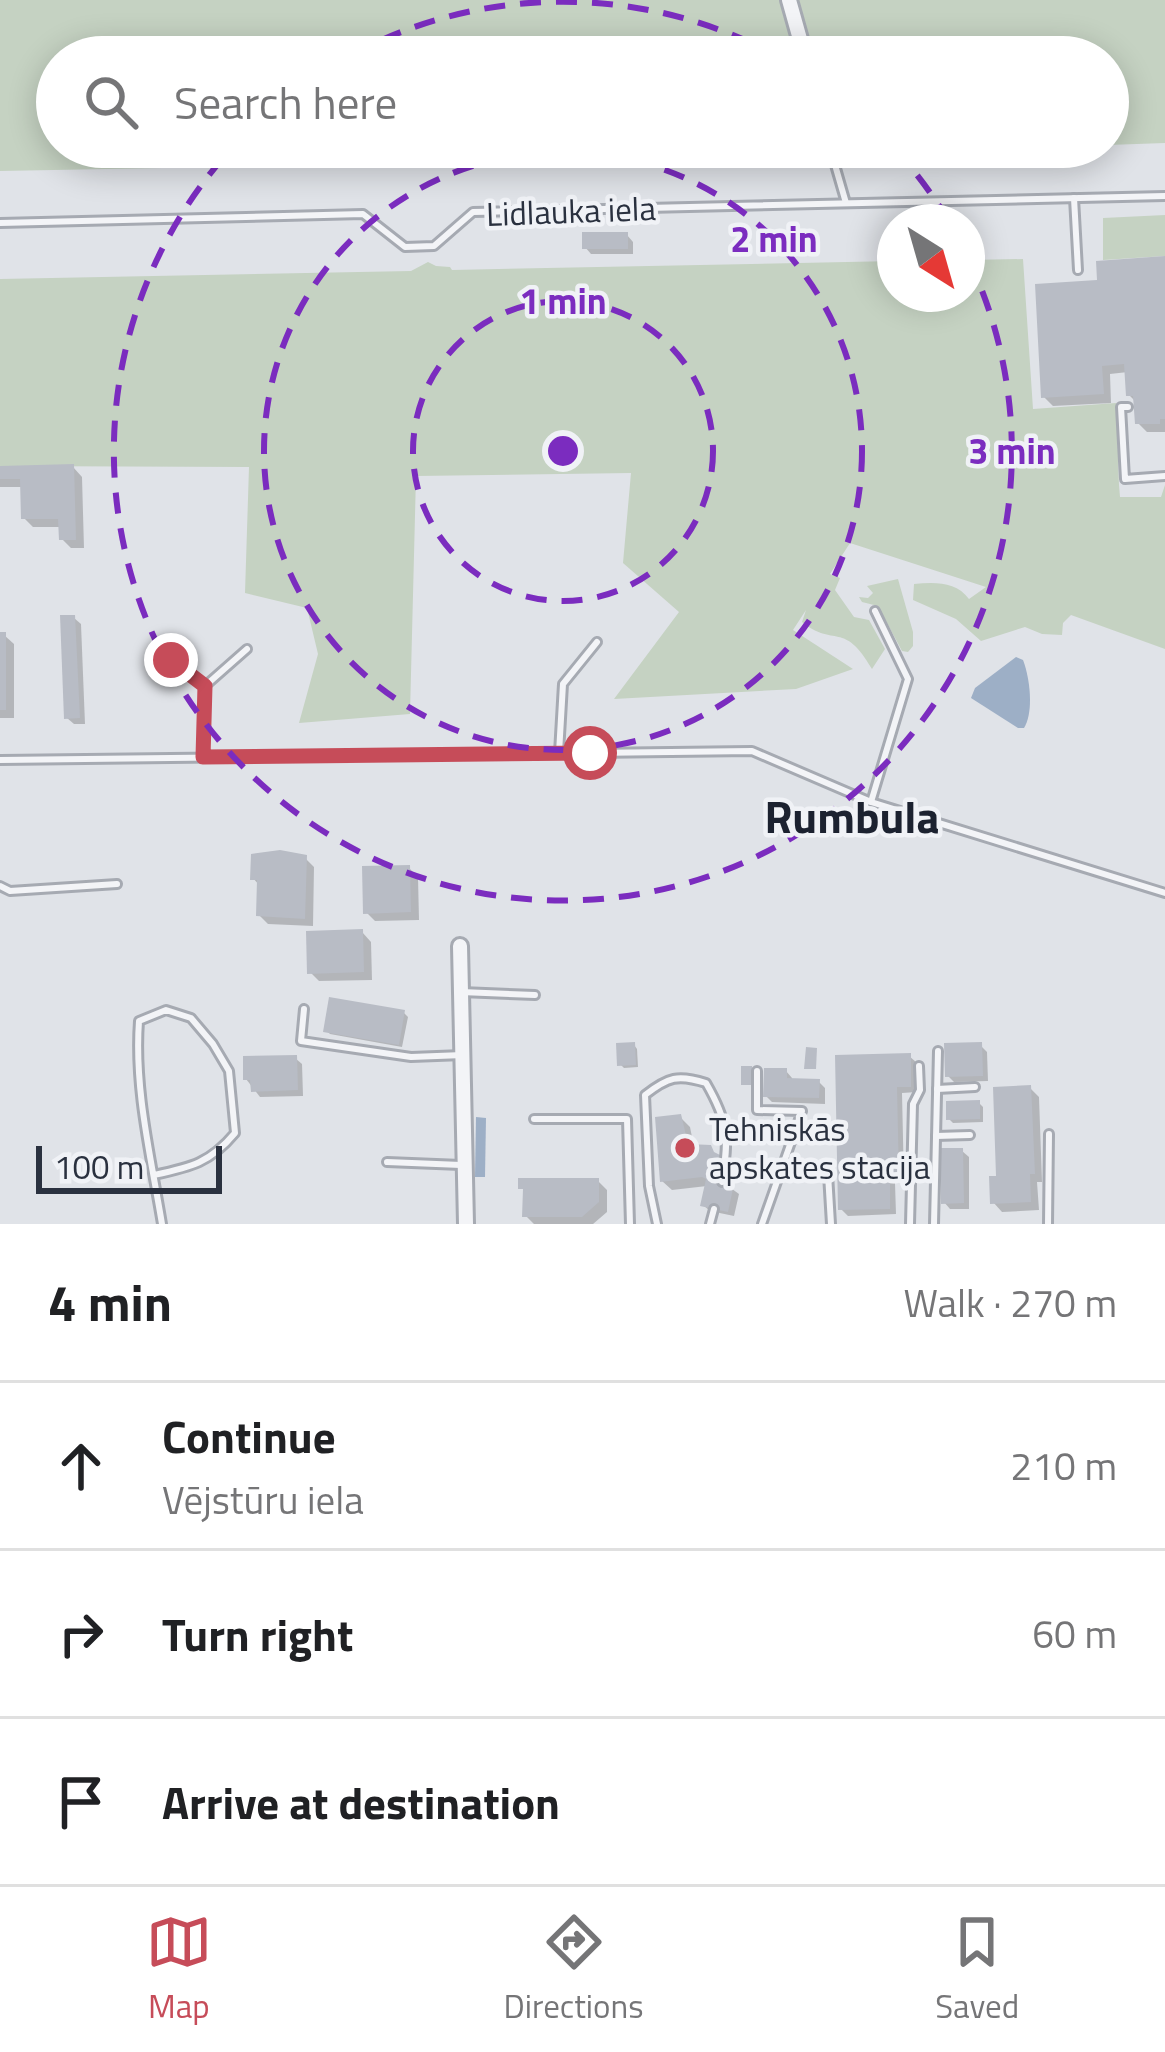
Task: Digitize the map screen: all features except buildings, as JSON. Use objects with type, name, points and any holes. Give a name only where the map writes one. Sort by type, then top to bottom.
[{"type":"street","points":[[788,0],[799,36]]},
{"type":"street","points":[[460,946],[466,1224]]},
{"type":"lane","points":[[836,168],[847,203]]},
{"type":"lane","name":"Lidlauka iela","points":[[0,223],[363,214],[404,248],[434,246],[472,212],[1165,196]]},
{"type":"lane","points":[[1074,198],[1078,270]]},
{"type":"lane","points":[[1128,407],[1121,407],[1125,479],[1165,476]]},
{"type":"lane","points":[[871,802],[908,679],[874,611]]},
{"type":"lane","points":[[559,753],[563,684],[597,642]]},
{"type":"lane","points":[[203,757],[205,686],[247,649]]},
{"type":"lane","points":[[171,660],[205,686]]},
{"type":"lane","points":[[0,760],[752,752],[871,802],[1165,893]]},
{"type":"lane","points":[[0,886],[10,891],[117,884]]},
{"type":"lane","points":[[461,992],[535,995]]},
{"type":"lane","points":[[154,1175],[217,1155],[236,1133],[229,1071],[191,1018],[166,1010],[139,1021],[136,1058],[154,1175],[162,1224]]},
{"type":"lane","points":[[304,1010],[301,1041],[411,1057],[463,1054]]},
{"type":"lane","points":[[934,1224],[938,1051]]},
{"type":"lane","points":[[910,1224],[913,1104],[920,1090],[919,1066]]},
{"type":"lane","points":[[757,1071],[758,1110],[802,1111],[762,1224]]},
{"type":"lane","points":[[657,1224],[645,1095],[661,1083],[684,1076],[706,1083],[723,1112],[728,1146],[722,1182]]},
{"type":"lane","points":[[937,1089],[975,1087]]},
{"type":"lane","points":[[534,1119],[627,1119],[630,1224]]},
{"type":"lane","points":[[1048,1224],[1049,1134]]},
{"type":"lane","points":[[936,1136],[970,1135]]},
{"type":"lane","points":[[387,1162],[465,1166]]},
{"type":"lane","points":[[828,1174],[830,1224]]},
{"type":"lane","points":[[710,1224],[714,1209]]},
{"type":"green space","points":[[0,0],[1165,0],[1165,143],[1129,144],[1129,36],[36,36],[36,168],[166,168],[0,171]]},
{"type":"green space","points":[[1165,215],[1165,256],[1103,260],[1103,218]]},
{"type":"green space","points":[[1023,259],[1033,409],[1116,403],[1120,497],[1161,497],[1165,485],[1165,649],[1071,615],[1063,623],[1062,635],[1025,627],[981,641],[956,619],[913,600],[914,584],[951,586],[969,599],[986,587],[850,543],[830,574],[840,578],[835,590],[854,617],[869,620],[885,649],[872,669],[846,639],[802,622],[806,610],[793,630],[853,669],[796,689],[614,699],[679,612],[623,563],[631,473],[416,476],[410,714],[299,723],[318,654],[307,608],[245,593],[249,467],[0,466],[0,279],[411,271],[428,262],[452,270],[877,261],[877,312],[985,312],[985,260]]},
{"type":"green space","points":[[898,579],[913,632],[908,652],[902,651],[878,606],[859,597],[873,593],[867,586]]},
{"type":"water","points":[[1016,657],[1023,660],[1029,685],[1024,728],[971,698],[975,688]]},
{"type":"water","points":[[476,1117],[486,1118],[485,1177],[475,1177]]},
{"type":"place","name":"Tehniskās apskates stacija","points":[[685,1148]]},
{"type":"district","name":"Rumbula","points":[[852,816]]},
{"type":"route","points":[[171,660],[205,686],[203,757],[590,753]]}]
